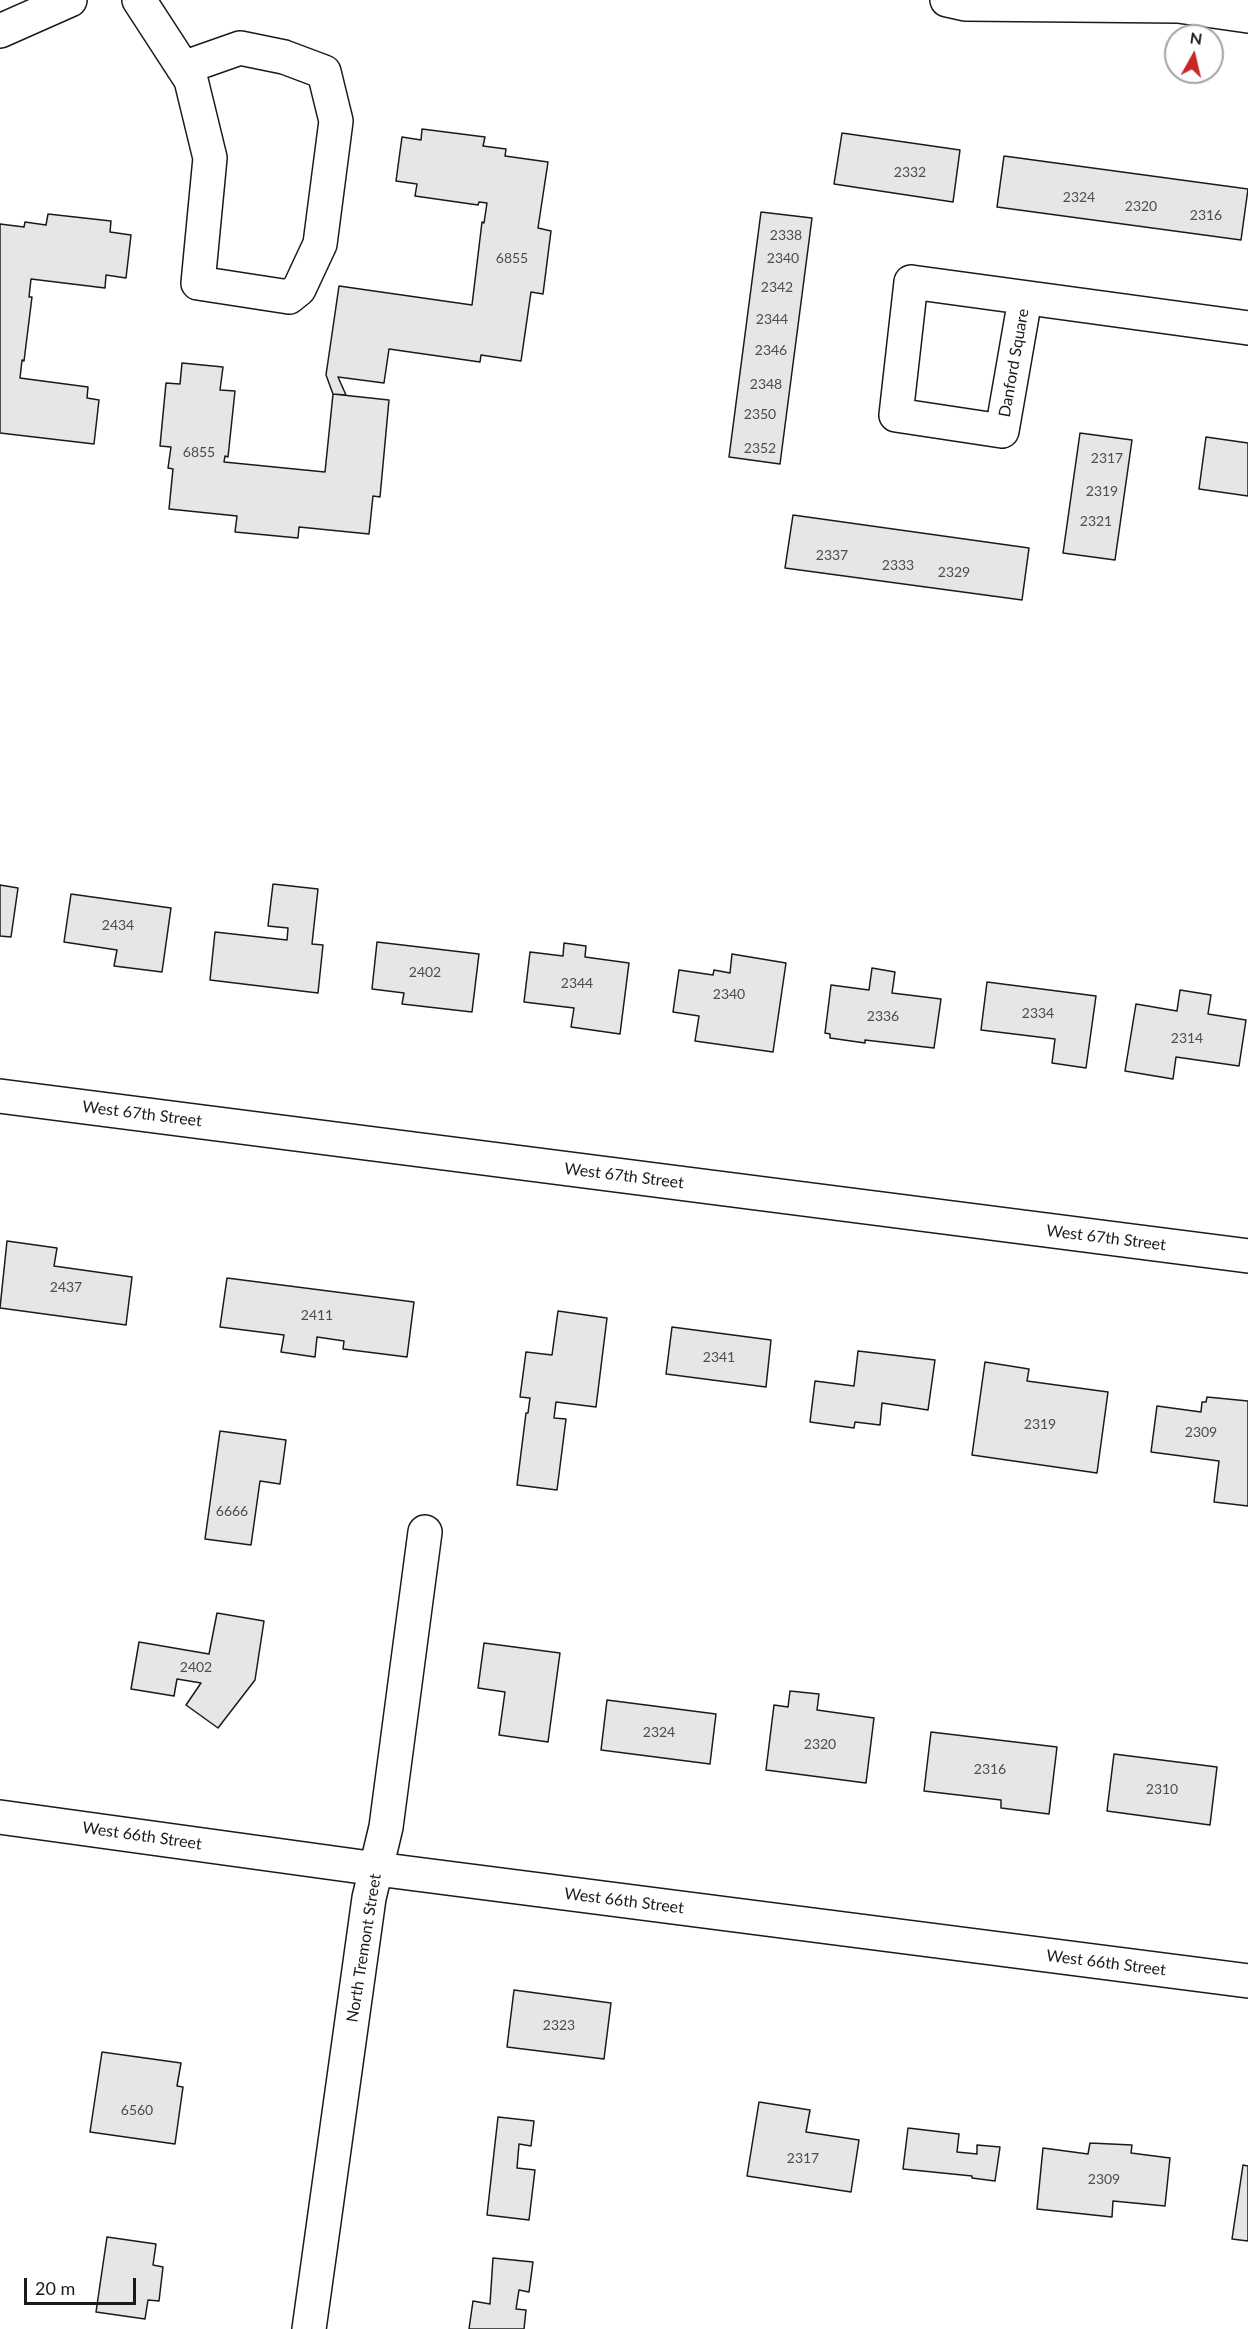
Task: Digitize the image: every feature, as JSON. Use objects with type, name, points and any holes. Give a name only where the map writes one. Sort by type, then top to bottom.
[{"type":"street","points":[[0,31],[70,0]]},
{"type":"street","points":[[139,0],[183,68],[191,80],[210,158],[198,283],[289,297],[299,289],[320,244],[336,121],[324,72],[284,57],[240,48],[183,68]]},
{"type":"street","points":[[947,0],[965,4],[1178,6],[1248,16]]},
{"type":"street","name":"Danford Square","points":[[1025,299],[1002,431],[896,415],[911,282],[1248,328]]},
{"type":"street","name":"West 67th Street","points":[[0,1096],[1248,1256]]},
{"type":"street","name":"North Tremont Street","points":[[309,2329],[369,1898],[386,1827],[425,1532]]},
{"type":"street","name":"West 66th Street","points":[[0,1817],[376,1869],[1248,1981]]},
{"type":"building","points":[[422,129],[485,137],[483,146],[506,149],[505,156],[548,162],[538,228],[551,231],[543,294],[531,292],[521,361],[481,355],[480,362],[389,349],[384,383],[338,377],[346,395],[333,394],[326,375],[339,286],[472,305],[482,222],[484,223],[487,203],[479,202],[478,205],[415,196],[417,184],[396,181],[402,137],[421,140]]},
{"type":"building","points":[[842,133],[960,150],[953,202],[834,184]]},
{"type":"building","points":[[1004,156],[1248,189],[1241,240],[997,207]]},
{"type":"building","points":[[761,212],[812,218],[780,464],[729,457]]},
{"type":"building","points":[[48,214],[111,221],[110,232],[131,235],[126,278],[106,275],[105,288],[31,279],[29,297],[32,297],[20,378],[88,387],[87,398],[99,400],[94,444],[0,433],[0,224],[24,227],[25,222],[46,225]]},
{"type":"building","points":[[182,363],[223,367],[220,390],[235,391],[228,457],[225,456],[224,462],[325,472],[333,394],[389,400],[380,497],[373,496],[369,534],[299,527],[298,538],[235,532],[237,516],[169,509],[173,469],[168,468],[171,447],[160,446],[166,383],[180,384]]},
{"type":"building","points":[[1080,433],[1132,440],[1115,560],[1063,553]]},
{"type":"building","points":[[1206,437],[1248,443],[1248,496],[1199,489]]},
{"type":"building","points":[[793,515],[1029,548],[1022,600],[785,568]]},
{"type":"building","points":[[273,884],[318,889],[312,944],[323,945],[318,993],[210,980],[215,932],[287,940],[288,928],[268,926]]},
{"type":"building","points":[[0,885],[18,888],[11,937],[0,936]]},
{"type":"building","points":[[71,894],[171,908],[162,972],[114,966],[117,950],[64,942]]},
{"type":"building","points":[[377,942],[479,954],[472,1012],[402,1004],[404,993],[372,989]]},
{"type":"building","points":[[564,943],[586,946],[585,957],[629,963],[620,1034],[571,1027],[574,1008],[524,1002],[530,952],[563,956]]},
{"type":"building","points":[[732,954],[786,963],[773,1052],[695,1041],[699,1016],[673,1012],[679,970],[713,975],[714,970],[730,973]]},
{"type":"building","points":[[872,968],[895,972],[892,993],[941,999],[934,1048],[865,1040],[865,1043],[830,1038],[830,1034],[825,1033],[831,985],[869,990]]},
{"type":"building","points":[[987,982],[1096,996],[1086,1068],[1052,1063],[1055,1039],[981,1030]]},
{"type":"building","points":[[1180,990],[1211,995],[1208,1014],[1246,1020],[1239,1066],[1176,1057],[1173,1079],[1125,1071],[1136,1004],[1177,1011]]},
{"type":"building","points":[[7,1241],[57,1248],[54,1266],[132,1277],[126,1325],[0,1308]]},
{"type":"building","points":[[227,1278],[414,1302],[407,1357],[343,1349],[344,1341],[317,1337],[315,1357],[281,1352],[284,1335],[220,1327]]},
{"type":"building","points":[[558,1311],[607,1318],[596,1407],[556,1402],[554,1418],[566,1419],[557,1490],[517,1485],[530,1398],[520,1397],[526,1352],[552,1355]]},
{"type":"building","points":[[672,1327],[771,1340],[766,1387],[666,1374]]},
{"type":"building","points":[[858,1351],[935,1360],[928,1410],[882,1403],[880,1425],[855,1422],[854,1428],[810,1422],[815,1381],[854,1386]]},
{"type":"building","points":[[985,1362],[1029,1369],[1027,1381],[1108,1392],[1097,1473],[972,1455]]},
{"type":"building","points":[[1207,1397],[1248,1401],[1248,1506],[1214,1502],[1219,1461],[1151,1452],[1157,1406],[1201,1412],[1202,1402],[1206,1402]]},
{"type":"building","points":[[220,1431],[286,1440],[280,1484],[260,1481],[251,1545],[205,1539]]},
{"type":"building","points":[[217,1613],[264,1621],[255,1680],[218,1728],[186,1705],[201,1683],[177,1679],[174,1696],[131,1689],[139,1642],[209,1654]]},
{"type":"building","points":[[484,1643],[560,1653],[548,1742],[499,1735],[505,1692],[478,1688]]},
{"type":"building","points":[[790,1691],[819,1694],[817,1710],[874,1718],[866,1783],[766,1770],[774,1705],[788,1707]]},
{"type":"building","points":[[607,1700],[716,1714],[710,1764],[601,1750]]},
{"type":"building","points":[[931,1732],[1057,1747],[1049,1814],[1001,1808],[1001,1800],[924,1791]]},
{"type":"building","points":[[1114,1754],[1217,1767],[1210,1825],[1107,1811]]},
{"type":"building","points":[[514,1990],[611,2003],[604,2059],[507,2047]]},
{"type":"building","points":[[102,2052],[181,2063],[177,2086],[183,2087],[175,2144],[90,2132]]},
{"type":"building","points":[[759,2102],[810,2110],[806,2132],[859,2140],[851,2192],[747,2176]]},
{"type":"building","points":[[498,2117],[534,2121],[531,2146],[519,2144],[517,2168],[535,2170],[529,2220],[487,2215]]},
{"type":"building","points":[[908,2128],[959,2134],[957,2152],[977,2154],[977,2145],[1000,2147],[995,2181],[972,2178],[972,2176],[903,2169]]},
{"type":"building","points":[[1090,2143],[1132,2145],[1131,2153],[1170,2158],[1165,2206],[1113,2201],[1112,2217],[1037,2209],[1043,2148],[1088,2154]]},
{"type":"building","points":[[1243,2165],[1248,2166],[1248,2241],[1232,2239]]},
{"type":"building","points":[[107,2237],[156,2244],[153,2265],[163,2267],[159,2301],[148,2300],[145,2319],[96,2312]]},
{"type":"building","points":[[493,2258],[533,2262],[529,2292],[519,2290],[516,2309],[526,2310],[524,2329],[469,2329],[473,2301],[490,2304]]}]
